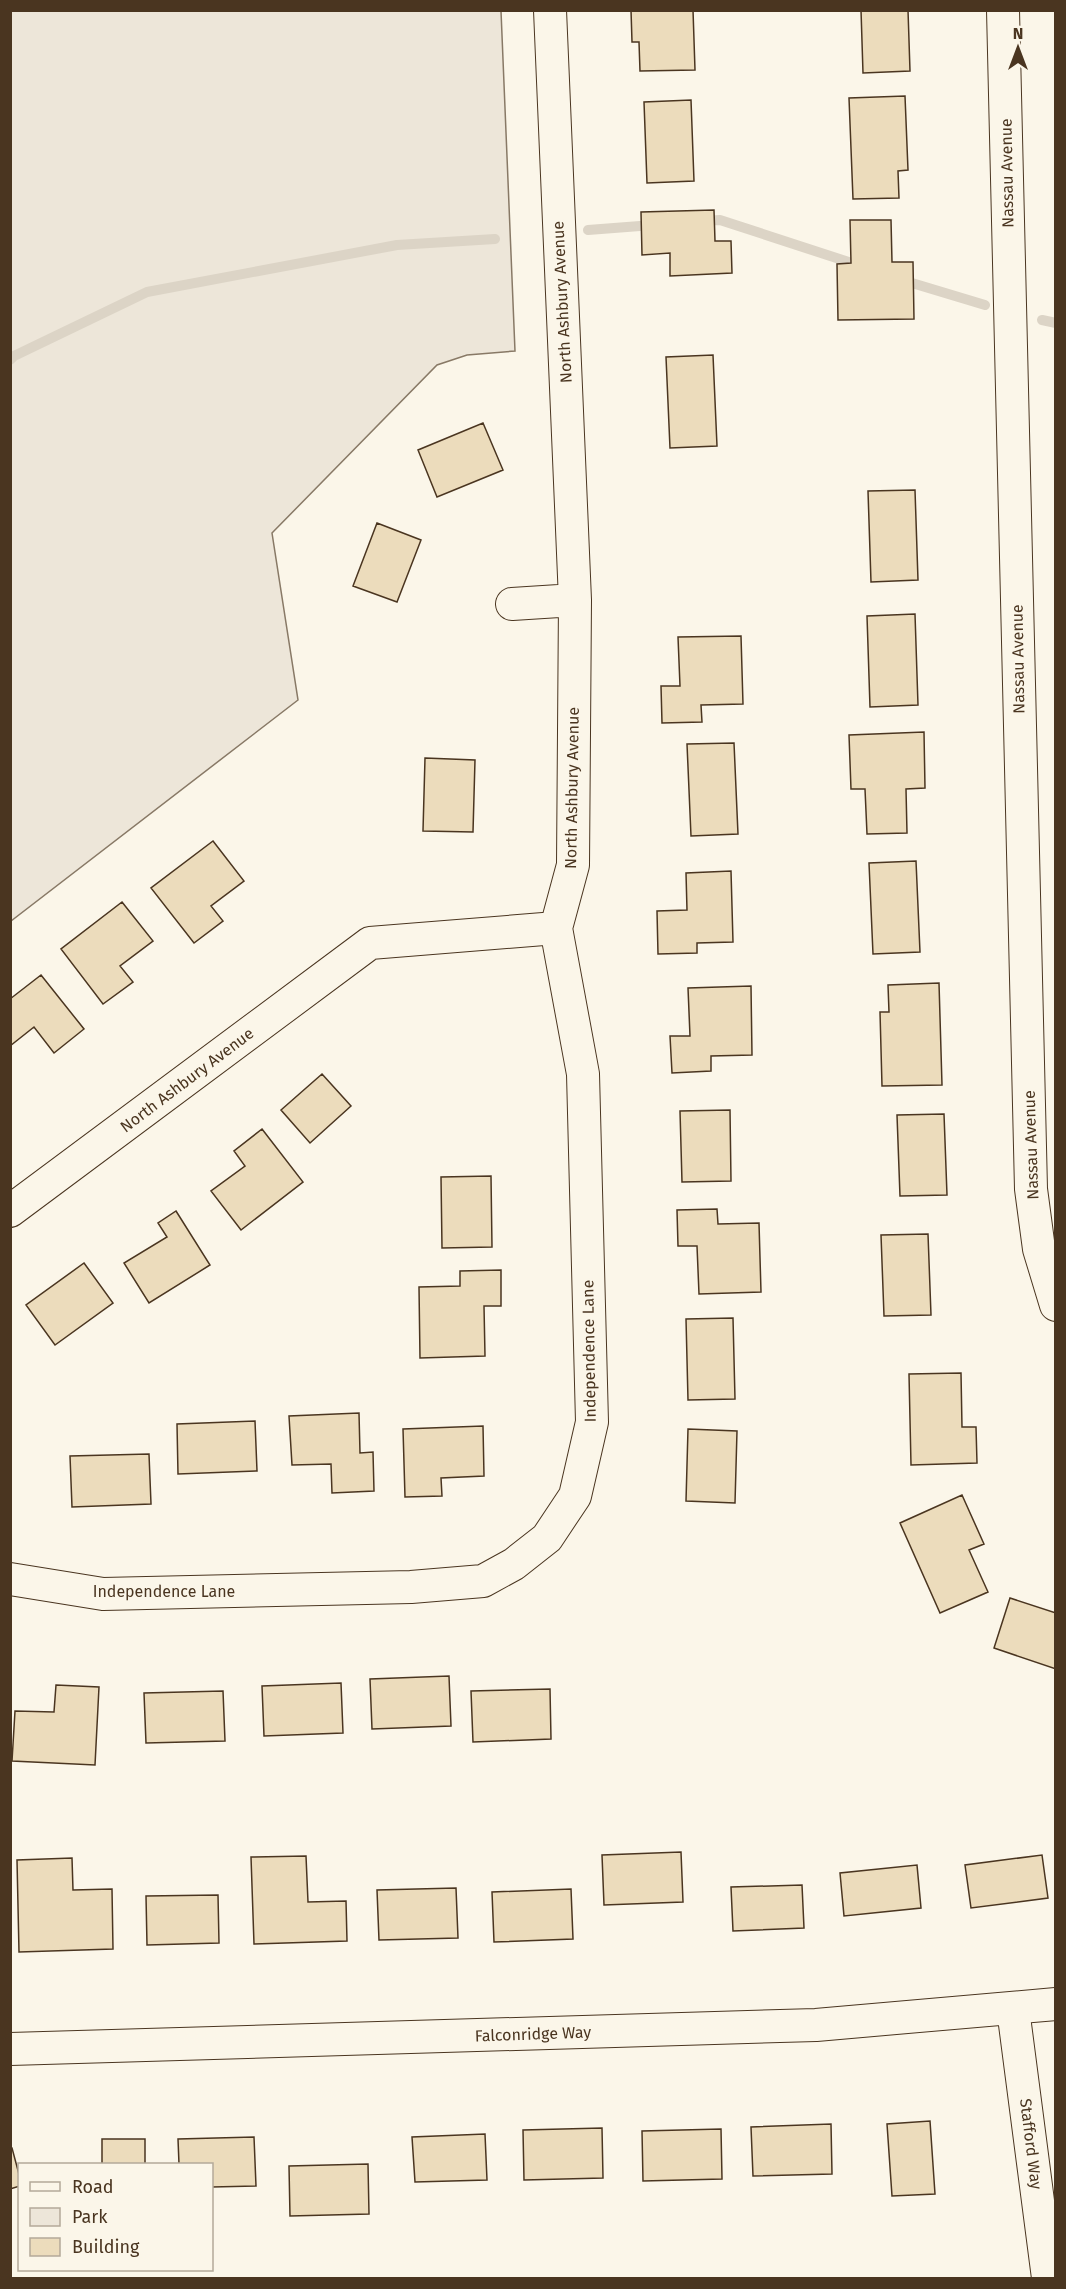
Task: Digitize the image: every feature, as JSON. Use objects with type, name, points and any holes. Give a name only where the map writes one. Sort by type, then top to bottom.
[{"type":"street","name":"North Ashbury Avenue","points":[[10,1211],[370,943],[556,928],[573,865],[575,600],[550,10]]},
{"type":"street","name":"Nassau Avenue","points":[[1003,10],[1031,1189],[1039,1249],[1056,1305]]},
{"type":"street","points":[[512,604],[575,600]]},
{"type":"street","name":"Independence Lane","points":[[10,1579],[103,1594],[411,1587],[483,1581],[514,1563],[547,1538],[575,1496],[591,1422],[583,1074],[556,928]]},
{"type":"street","name":"Falconridge Way","points":[[10,2049],[816,2025],[1056,2004]]},
{"type":"street","name":"Stafford Way","points":[[1013,2008],[1048,2278]]},
{"type":"green space","points":[[11,10],[501,11],[515,351],[467,355],[437,365],[272,533],[298,700],[11,921]]},
{"type":"building","points":[[631,10],[693,10],[695,70],[640,71],[639,42],[632,42]]},
{"type":"building","points":[[861,10],[908,10],[910,71],[863,73]]},
{"type":"building","points":[[905,96],[908,170],[898,171],[899,198],[853,199],[849,98]]},
{"type":"building","points":[[691,100],[694,181],[647,183],[644,102]]},
{"type":"building","points":[[714,210],[715,241],[731,241],[732,273],[670,276],[670,253],[642,255],[641,212]]},
{"type":"building","points":[[850,220],[891,220],[892,262],[913,262],[914,319],[838,320],[837,264],[851,263]]},
{"type":"building","points":[[713,355],[717,446],[670,448],[666,357]]},
{"type":"building","points":[[483,423],[503,470],[437,497],[418,450]]},
{"type":"building","points":[[915,490],[918,580],[871,582],[868,491]]},
{"type":"building","points":[[377,523],[421,540],[397,602],[353,586]]},
{"type":"building","points":[[915,614],[918,705],[870,707],[867,616]]},
{"type":"building","points":[[741,636],[743,704],[701,705],[702,722],[662,723],[661,686],[680,686],[678,637]]},
{"type":"building","points":[[924,732],[925,788],[906,789],[907,833],[867,834],[865,789],[851,789],[849,735]]},
{"type":"building","points":[[734,743],[738,834],[691,836],[687,744]]},
{"type":"building","points":[[425,758],[475,760],[473,832],[423,831]]},
{"type":"building","points":[[213,841],[244,881],[211,906],[223,921],[194,943],[151,888]]},
{"type":"building","points":[[916,861],[920,952],[873,954],[869,863]]},
{"type":"building","points":[[731,871],[733,942],[697,943],[697,953],[658,954],[657,911],[687,910],[686,873]]},
{"type":"building","points":[[122,902],[153,941],[120,966],[133,982],[103,1004],[61,949]]},
{"type":"building","points":[[41,975],[84,1029],[54,1053],[34,1027],[10,1046],[10,999]]},
{"type":"building","points":[[939,983],[942,1085],[882,1086],[880,1012],[889,1012],[888,985]]},
{"type":"building","points":[[751,986],[752,1055],[711,1056],[711,1071],[672,1073],[670,1036],[690,1036],[688,988]]},
{"type":"building","points":[[322,1074],[351,1106],[310,1143],[281,1110]]},
{"type":"building","points":[[730,1110],[731,1181],[682,1182],[680,1111]]},
{"type":"building","points":[[944,1114],[947,1195],[900,1196],[897,1115]]},
{"type":"building","points":[[262,1129],[303,1182],[241,1230],[211,1191],[245,1166],[234,1151]]},
{"type":"building","points":[[491,1176],[492,1247],[442,1248],[441,1177]]},
{"type":"building","points":[[717,1209],[718,1224],[759,1223],[761,1292],[699,1294],[697,1246],[678,1246],[677,1210]]},
{"type":"building","points":[[176,1211],[210,1265],[149,1303],[124,1263],[167,1237],[158,1223]]},
{"type":"building","points":[[928,1234],[931,1315],[884,1316],[881,1235]]},
{"type":"building","points":[[84,1263],[113,1303],[55,1345],[26,1305]]},
{"type":"building","points":[[501,1270],[501,1306],[484,1306],[485,1356],[420,1358],[419,1287],[460,1286],[460,1271]]},
{"type":"building","points":[[733,1318],[735,1399],[688,1400],[686,1319]]},
{"type":"building","points":[[961,1373],[962,1427],[976,1427],[977,1463],[911,1465],[909,1374]]},
{"type":"building","points":[[359,1413],[360,1453],[373,1452],[374,1491],[332,1493],[331,1464],[292,1465],[289,1416]]},
{"type":"building","points":[[255,1421],[257,1471],[178,1474],[177,1424]]},
{"type":"building","points":[[483,1426],[484,1476],[441,1478],[442,1496],[405,1497],[403,1429]]},
{"type":"building","points":[[688,1429],[737,1431],[735,1503],[686,1501]]},
{"type":"building","points":[[149,1454],[151,1504],[72,1507],[70,1456]]},
{"type":"building","points":[[962,1495],[984,1544],[969,1550],[988,1592],[940,1613],[900,1523]]},
{"type":"building","points":[[1010,1598],[1056,1613],[1056,1669],[994,1648]]},
{"type":"building","points":[[449,1676],[451,1726],[372,1729],[370,1679]]},
{"type":"building","points":[[341,1683],[343,1733],[264,1736],[262,1686]]},
{"type":"building","points":[[56,1685],[99,1687],[95,1765],[12,1761],[15,1711],[54,1712]]},
{"type":"building","points":[[550,1689],[551,1739],[473,1742],[471,1691]]},
{"type":"building","points":[[223,1691],[225,1741],[146,1743],[144,1693]]},
{"type":"building","points":[[681,1852],[683,1902],[604,1905],[602,1855]]},
{"type":"building","points":[[1042,1855],[1048,1898],[971,1908],[965,1865]]},
{"type":"building","points":[[306,1856],[308,1902],[346,1901],[347,1941],[254,1944],[251,1857]]},
{"type":"building","points":[[72,1858],[73,1890],[112,1889],[113,1949],[19,1952],[17,1860]]},
{"type":"building","points":[[917,1865],[921,1908],[844,1916],[840,1873]]},
{"type":"building","points":[[802,1885],[804,1928],[733,1931],[731,1887]]},
{"type":"building","points":[[456,1888],[458,1938],[379,1940],[377,1890]]},
{"type":"building","points":[[571,1889],[573,1939],[494,1942],[492,1892]]},
{"type":"building","points":[[218,1895],[219,1943],[147,1945],[146,1896]]},
{"type":"building","points":[[930,2121],[935,2194],[892,2196],[887,2124]]},
{"type":"building","points":[[831,2124],[832,2174],[753,2176],[751,2127]]},
{"type":"building","points":[[602,2128],[603,2178],[524,2180],[523,2130]]},
{"type":"building","points":[[721,2129],[722,2179],[643,2181],[642,2131]]},
{"type":"building","points":[[485,2134],[487,2180],[415,2182],[412,2137]]},
{"type":"building","points":[[254,2137],[256,2186],[213,2187],[213,2163],[179,2163],[178,2139]]},
{"type":"building","points":[[102,2139],[145,2139],[145,2163],[102,2163]]},
{"type":"building","points":[[10,2148],[12,2148],[18,2170],[18,2187],[10,2189]]},
{"type":"building","points":[[368,2164],[369,2214],[290,2216],[289,2166]]},
{"type":"waterway","points":[[702,221],[720,220],[864,267]]},
{"type":"waterway","points":[[588,230],[653,225]]},
{"type":"waterway","points":[[10,360],[14,356],[147,292],[397,245],[495,239]]},
{"type":"waterway","points":[[902,280],[985,305]]},
{"type":"waterway","points":[[1042,320],[1056,323]]}]
